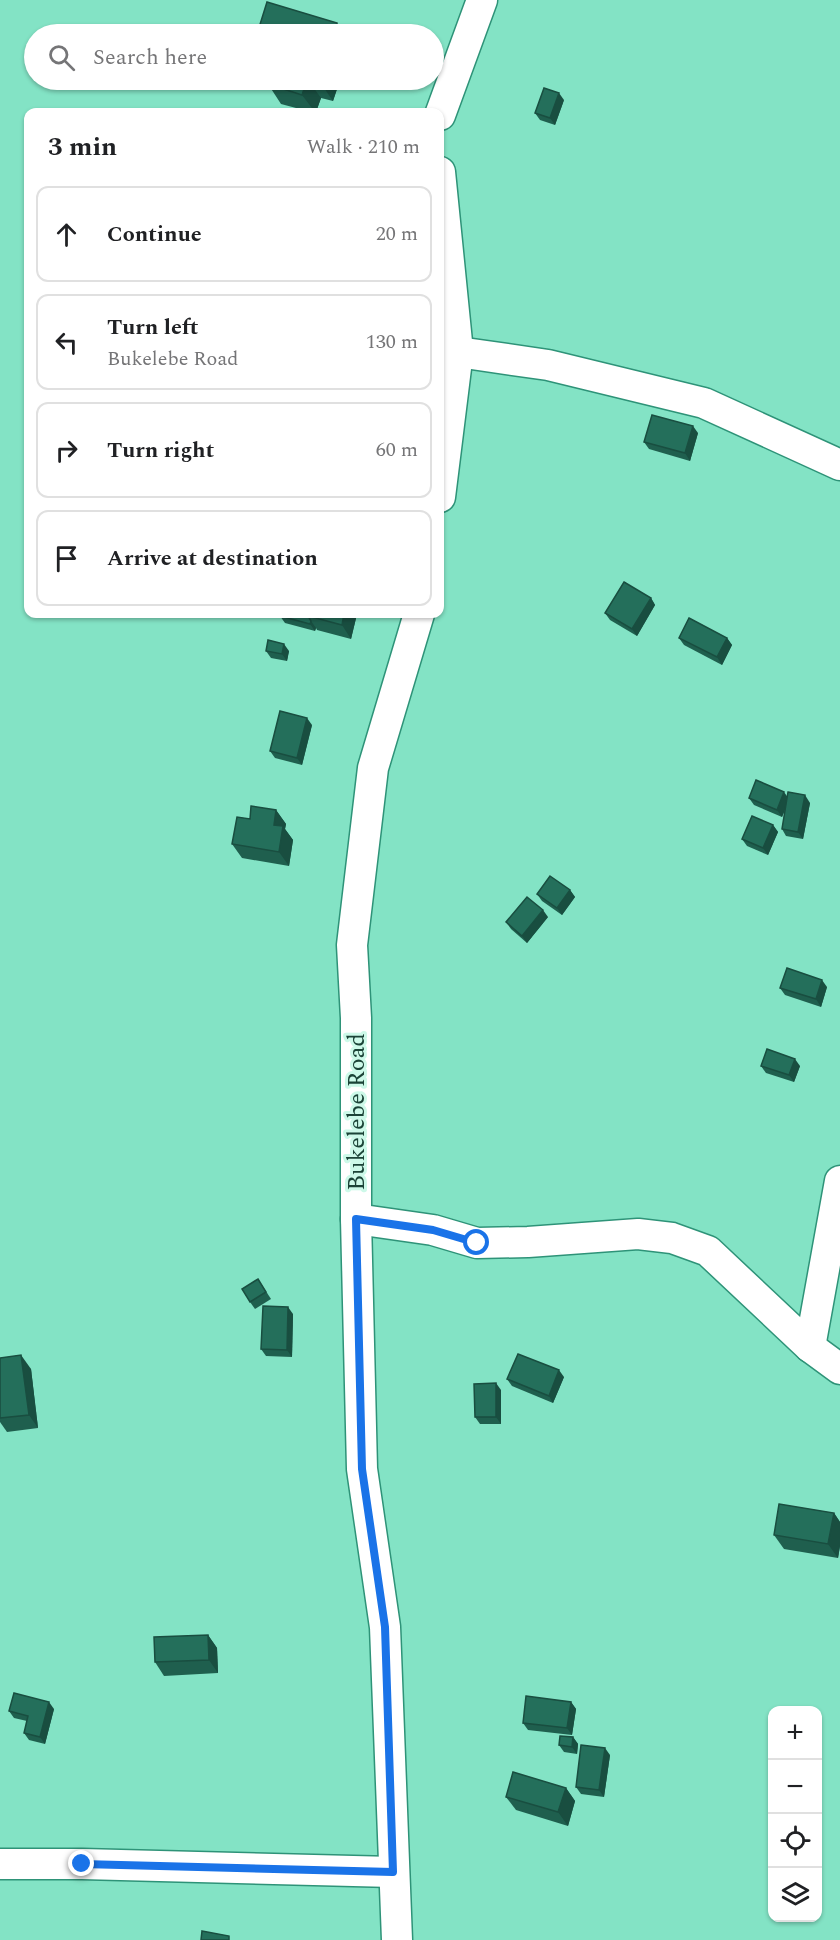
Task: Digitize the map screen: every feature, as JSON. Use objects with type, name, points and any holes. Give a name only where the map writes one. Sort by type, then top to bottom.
[{"type":"street","points":[[443,108],[482,0]]},
{"type":"street","points":[[444,212],[458,352],[444,465]]},
{"type":"street","points":[[458,352],[548,365],[704,403],[840,465]]},
{"type":"street","name":"Bukelebe Road","points":[[397,1940],[385,1627],[362,1469],[356,1219],[356,1018],[352,945],[373,768],[418,618]]},
{"type":"street","points":[[810,1347],[840,1181]]},
{"type":"street","points":[[356,1219],[433,1230],[477,1243],[528,1242],[638,1234],[672,1238],[708,1251],[810,1347],[840,1369]]},
{"type":"street","points":[[0,1864],[393,1872]]},
{"type":"building","points":[[267,2],[337,23],[337,24],[260,24]]},
{"type":"building","points":[[544,88],[559,93],[550,118],[535,113]]},
{"type":"building","points":[[287,90],[304,90],[302,95]]},
{"type":"building","points":[[652,415],[693,426],[685,453],[644,442]]},
{"type":"building","points":[[624,582],[651,598],[632,629],[605,613]]},
{"type":"building","points":[[288,618],[309,618],[310,624]]},
{"type":"building","points":[[316,618],[343,618],[342,625]]},
{"type":"building","points":[[689,618],[727,638],[717,657],[679,638]]},
{"type":"building","points":[[268,640],[284,644],[282,654],[266,651]]},
{"type":"building","points":[[280,711],[307,718],[297,758],[270,751]]},
{"type":"building","points":[[756,780],[784,792],[777,810],[749,798]]},
{"type":"building","points":[[788,792],[805,795],[798,832],[782,829]]},
{"type":"building","points":[[251,806],[276,810],[274,825],[283,826],[279,852],[232,844],[237,817],[250,819]]},
{"type":"building","points":[[752,816],[773,825],[763,848],[742,839]]},
{"type":"building","points":[[550,876],[570,890],[557,908],[537,894]]},
{"type":"building","points":[[527,897],[543,910],[522,936],[506,922]]},
{"type":"building","points":[[787,968],[822,980],[816,999],[780,988]]},
{"type":"building","points":[[767,1049],[795,1059],[789,1075],[761,1066]]},
{"type":"building","points":[[258,1279],[266,1292],[250,1302],[242,1289]]},
{"type":"building","points":[[263,1306],[288,1307],[287,1350],[261,1349]]},
{"type":"building","points":[[518,1354],[559,1370],[549,1396],[507,1379]]},
{"type":"building","points":[[21,1355],[29,1415],[0,1418],[0,1358]]},
{"type":"building","points":[[496,1383],[496,1417],[475,1417],[474,1384]]},
{"type":"building","points":[[779,1504],[834,1513],[828,1544],[774,1535]]},
{"type":"building","points":[[208,1635],[209,1660],[155,1662],[154,1637]]},
{"type":"building","points":[[14,1693],[49,1702],[40,1737],[24,1733],[28,1716],[9,1711]]},
{"type":"building","points":[[526,1696],[571,1702],[567,1728],[523,1723]]},
{"type":"building","points":[[560,1736],[573,1737],[572,1747],[559,1745]]},
{"type":"building","points":[[581,1745],[605,1748],[599,1790],[576,1787]]},
{"type":"building","points":[[513,1772],[566,1788],[558,1812],[506,1797]]},
{"type":"building","points":[[202,1931],[229,1936],[229,1940],[201,1940]]},
{"type":"route","points":[[82,1864],[393,1872],[385,1627],[362,1469],[356,1219],[433,1230],[477,1243]]}]
